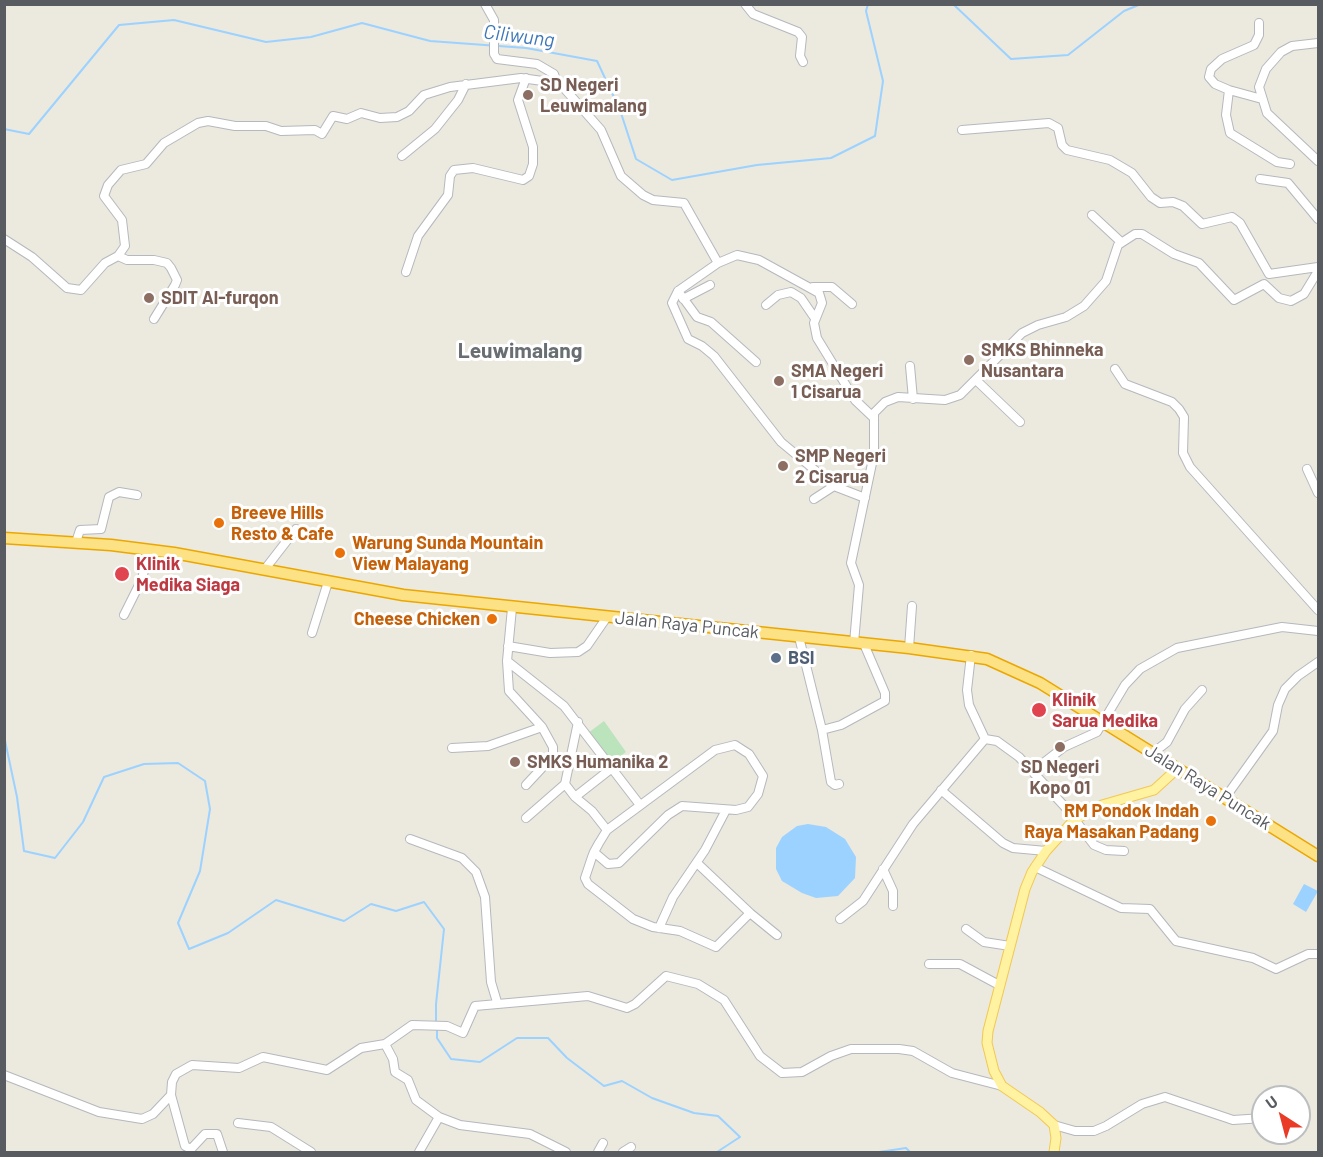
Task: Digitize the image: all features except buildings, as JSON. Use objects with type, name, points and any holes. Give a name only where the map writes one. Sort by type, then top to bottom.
[{"type":"highway","name":"Jalan Raya Puncak","points":[[4,538],[76,542],[149,550],[403,595],[971,655],[1019,672],[1104,722],[1318,856]]},
{"type":"main road","points":[[1054,1152],[1056,1143],[1054,1125],[1040,1112],[1002,1086],[992,1064],[987,1036],[1025,889],[1046,850],[1074,820],[1102,805],[1154,790],[1178,768]]},
{"type":"street","points":[[745,4],[753,14],[798,32],[802,38],[800,56],[803,62]]},
{"type":"street","points":[[486,5],[494,20],[496,33],[494,54],[498,59],[540,65],[554,74],[557,82],[601,130],[615,166],[627,182],[653,200],[681,201],[686,205],[718,263]]},
{"type":"street","points":[[1259,23],[1254,45],[1225,57],[1211,69],[1209,77],[1213,83],[1229,90],[1262,99]]},
{"type":"street","points":[[1318,43],[1292,46],[1276,56],[1260,82],[1262,99],[1270,116],[1318,161]]},
{"type":"street","points":[[4,238],[32,257],[56,280],[75,290],[85,288],[105,263],[118,256],[125,246],[125,229],[117,211],[105,198],[108,185],[121,170],[146,164],[164,143],[198,123],[208,121],[235,126],[266,126],[281,131],[315,130],[323,134],[328,120],[333,116],[347,119],[361,113],[380,118],[397,117],[409,111],[424,95],[466,84],[526,78],[557,82]]},
{"type":"street","points":[[406,272],[418,236],[448,195],[450,176],[454,170],[473,168],[523,180],[529,176],[533,164],[532,147],[518,97],[526,78]]},
{"type":"street","points":[[402,156],[435,129],[458,100],[466,84]]},
{"type":"street","points":[[1229,90],[1226,115],[1230,133],[1277,162],[1290,164]]},
{"type":"street","points":[[962,130],[1048,123],[1058,128],[1062,145],[1067,150],[1110,160],[1132,173],[1160,203],[1173,202],[1183,206],[1202,224],[1232,217],[1240,224],[1269,274],[1318,269]]},
{"type":"street","points":[[1260,178],[1288,183],[1318,219]]},
{"type":"street","points":[[1092,215],[1121,242]]},
{"type":"street","points":[[822,730],[841,725],[881,704],[886,699],[859,643],[860,585],[851,563],[876,439],[874,418],[876,410],[888,400],[898,397],[953,398],[976,380],[1022,333],[1038,325],[1066,317],[1089,301],[1106,281],[1121,242],[1132,235],[1142,234],[1174,254],[1199,263],[1235,300],[1264,284],[1279,298],[1291,301],[1303,296],[1318,269]]},
{"type":"street","points":[[814,317],[822,303],[819,293],[810,286],[743,255],[734,255],[718,263],[672,303],[688,339],[702,346],[714,356],[781,442],[834,486],[865,498]]},
{"type":"street","points":[[118,256],[128,260],[154,260],[166,263],[171,268],[177,280],[154,319]]},
{"type":"street","points":[[681,295],[710,285]]},
{"type":"street","points":[[801,298],[810,286]]},
{"type":"street","points":[[810,286],[832,287],[852,304]]},
{"type":"street","points":[[766,305],[786,292],[801,298],[814,317],[817,338],[855,400],[874,418]]},
{"type":"street","points":[[681,295],[698,318],[711,322],[756,362]]},
{"type":"street","points":[[910,366],[913,399]]},
{"type":"street","points":[[1115,369],[1129,387],[1176,405],[1184,417],[1183,453],[1190,467],[1318,610]]},
{"type":"street","points":[[976,380],[1020,422]]},
{"type":"street","points":[[1307,469],[1318,493]]},
{"type":"street","points":[[814,499],[834,486]]},
{"type":"street","points":[[76,542],[80,530],[101,530],[111,495],[119,492],[137,495]]},
{"type":"street","points":[[265,569],[296,529]]},
{"type":"street","points":[[124,615],[141,582],[149,550]]},
{"type":"street","points":[[312,633],[328,582]]},
{"type":"street","points":[[909,648],[912,606]]},
{"type":"street","points":[[512,608],[507,661],[509,691],[542,727],[552,743],[553,754],[526,785]]},
{"type":"street","points":[[508,646],[550,653],[578,652],[586,646],[607,617]]},
{"type":"street","points":[[1033,771],[1064,747],[1092,735],[1104,722],[1125,686],[1140,669],[1177,648],[1282,627],[1318,631]]},
{"type":"street","points":[[799,637],[822,730],[831,782],[835,785],[839,784]]},
{"type":"street","points":[[971,655],[967,684],[969,705],[985,739]]},
{"type":"street","points":[[507,661],[549,692],[578,722],[640,806]]},
{"type":"street","points":[[1225,798],[1273,731],[1278,705],[1285,689],[1318,662]]},
{"type":"street","points":[[1153,753],[1164,745],[1185,709],[1202,690]]},
{"type":"street","points":[[526,818],[566,784],[578,722]]},
{"type":"street","points":[[452,748],[488,746],[542,727]]},
{"type":"street","points":[[985,739],[998,741],[1033,771],[1097,847],[1124,851]]},
{"type":"street","points":[[840,919],[863,901],[913,824],[985,739]]},
{"type":"street","points":[[594,852],[605,863],[614,864],[677,808],[691,805],[726,810],[748,807],[758,794],[763,779],[749,754],[732,744],[715,750],[607,830],[594,852],[585,875],[588,884],[633,919],[659,928],[680,931],[716,948],[750,913]]},
{"type":"street","points":[[575,797],[612,768]]},
{"type":"street","points":[[566,784],[575,797],[592,811],[607,830]]},
{"type":"street","points":[[941,790],[1003,843],[1013,848],[1046,850]]},
{"type":"street","points":[[659,928],[673,897],[697,863],[726,810]]},
{"type":"street","points":[[410,839],[462,858],[476,872],[485,897],[491,982],[497,1002]]},
{"type":"street","points":[[697,863],[777,935]]},
{"type":"street","points":[[1035,867],[1121,908],[1150,909],[1176,941],[1253,958],[1276,969],[1308,954],[1318,954]]},
{"type":"street","points":[[883,868],[893,891],[893,906]]},
{"type":"street","points":[[966,929],[984,942],[1010,946]]},
{"type":"street","points":[[929,964],[960,964],[999,985]]},
{"type":"street","points":[[223,1152],[217,1134],[205,1134],[191,1149],[185,1146],[171,1095],[174,1077],[192,1065],[238,1068],[262,1057],[325,1071],[361,1048],[385,1044],[412,1025],[447,1026],[463,1033],[473,1007],[497,1002],[588,996],[627,1008],[635,1004],[662,977],[667,976],[698,984],[724,1000],[760,1056],[772,1068],[782,1073],[802,1072],[831,1056],[851,1049],[899,1049],[913,1051],[952,1073],[1002,1086]]},
{"type":"street","points":[[385,1044],[393,1059],[395,1072],[408,1080],[416,1100],[439,1117],[460,1125],[530,1134],[566,1152]]},
{"type":"street","points":[[4,1075],[99,1112],[140,1119],[153,1114],[171,1095]]},
{"type":"street","points":[[1054,1125],[1075,1131],[1094,1131],[1142,1104],[1165,1097],[1233,1120],[1251,1119]]},
{"type":"street","points":[[419,1152],[439,1117]]},
{"type":"street","points":[[238,1123],[271,1127],[311,1152]]},
{"type":"street","points":[[598,1152],[603,1143]]},
{"type":"street","points":[[623,1152],[631,1147]]},
{"type":"green space","points":[[604,721],[626,752],[610,764],[588,733]]},
{"type":"water","points":[[808,824],[826,827],[845,839],[856,857],[855,878],[838,896],[816,898],[802,893],[782,881],[776,869],[776,848],[782,837],[797,826]]},
{"type":"water","points":[[1304,884],[1318,891],[1306,912],[1293,904]]},
{"type":"waterway","name":"Ciliwung","points":[[4,129],[29,134],[119,25],[174,20],[266,42],[311,37],[362,23],[430,41],[526,48],[597,61],[620,110],[636,159],[672,180],[757,165],[831,158],[875,136],[883,81],[866,11],[868,4]]},
{"type":"waterway","name":"Ciliwung","points":[[953,4],[1011,59],[1068,55],[1124,11],[1141,4]]},
{"type":"waterway","points":[[4,736],[17,797],[24,851],[55,858],[83,822],[104,777],[144,764],[178,763],[205,781],[210,809],[200,871],[178,923],[189,949],[228,933],[276,900],[344,921],[371,904],[396,911],[424,902],[444,929],[436,1023]]},
{"type":"waterway","points":[[437,1029],[437,1038],[451,1059],[480,1062],[517,1038],[548,1038],[567,1058],[604,1086],[622,1081],[652,1098],[694,1113],[718,1116],[740,1137],[717,1152]]},
{"type":"waterway","points":[[879,1152],[906,1148],[910,1152]]},
{"type":"place","name":"SD Negeri Leuwimalang","points":[[528,95]]},
{"type":"place","name":"SDIT Al-furqon","points":[[149,298]]},
{"type":"place","name":"SMKS Bhinneka Nusantara","points":[[969,360]]},
{"type":"place","name":"SMA Negeri 1 Cisarua","points":[[779,381]]},
{"type":"place","name":"SMP Negeri 2 Cisarua","points":[[783,466]]},
{"type":"place","name":"Breeve Hills Resto & Cafe","points":[[219,523]]},
{"type":"place","name":"Warung Sunda Mountain View Malayang","points":[[340,553]]},
{"type":"place","name":"Klinik Medika Siaga","points":[[122,574]]},
{"type":"place","name":"Cheese Chicken","points":[[492,619]]},
{"type":"place","name":"BSI","points":[[776,658]]},
{"type":"place","name":"Klinik Sarua Medika","points":[[1039,710]]},
{"type":"place","name":"SD Negeri Kopo 01","points":[[1060,747]]},
{"type":"place","name":"SMKS Humanika 2","points":[[515,762]]},
{"type":"place","name":"RM Pondok Indah Raya Masakan Padang","points":[[1211,821]]},
{"type":"district","name":"Leuwimalang","points":[[520,351]]}]
